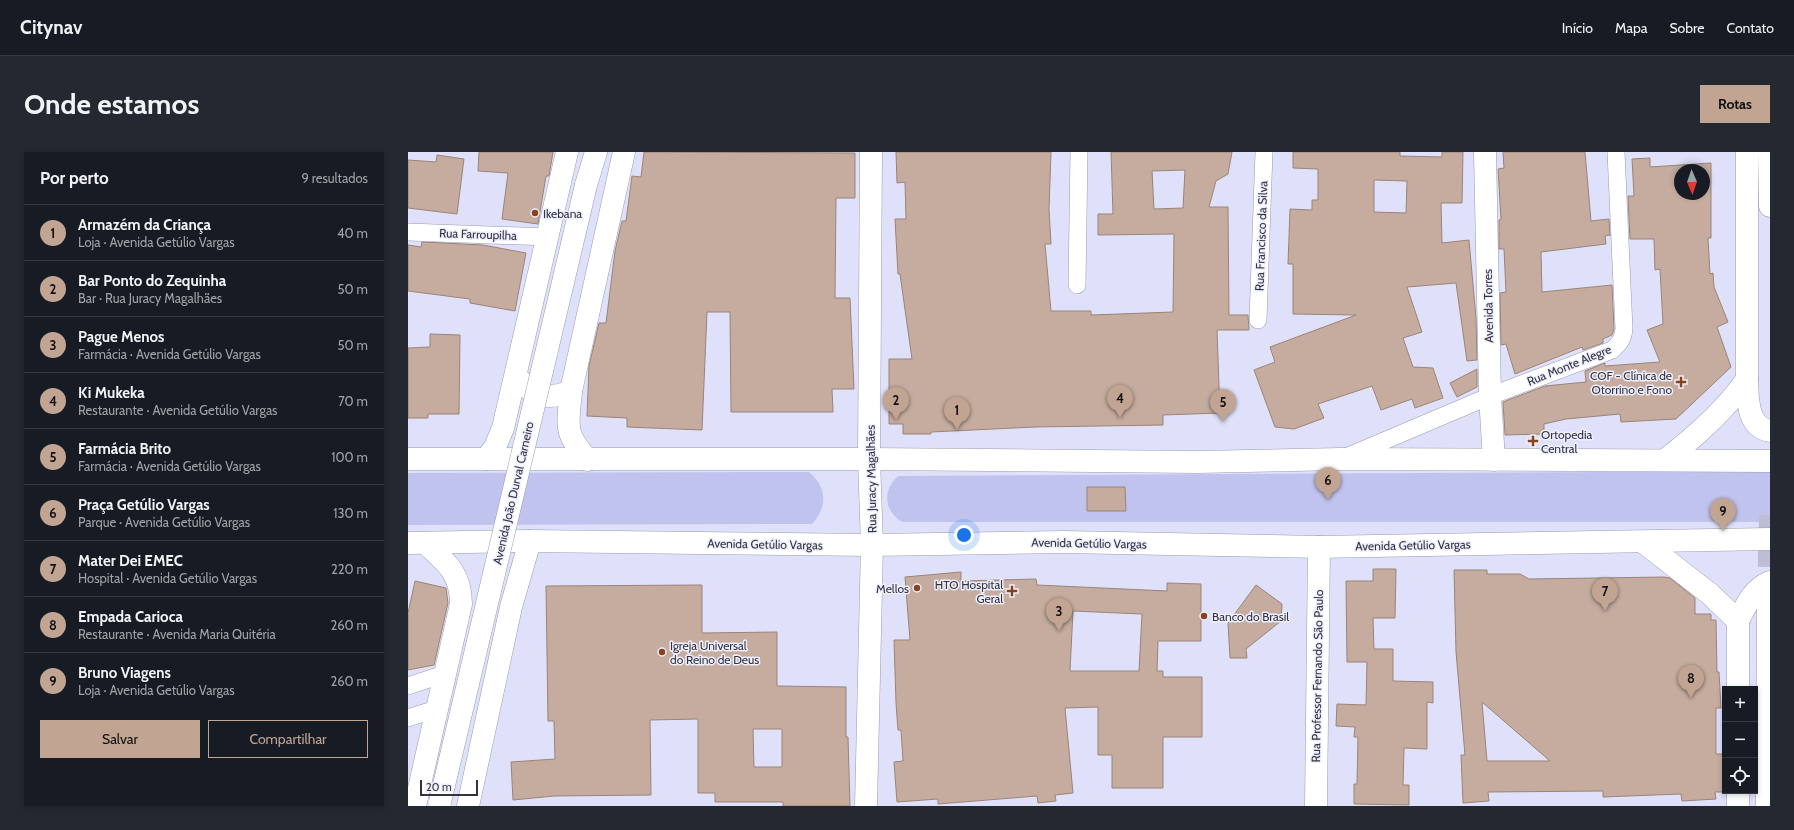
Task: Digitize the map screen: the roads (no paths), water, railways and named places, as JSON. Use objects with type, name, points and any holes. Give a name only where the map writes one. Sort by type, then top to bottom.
[{"type":"main road","points":[[486,459],[495,447],[503,428],[567,152]]},
{"type":"main road","name":"Avenida João Durval Carneiro","points":[[586,185],[591,152]]},
{"type":"main road","name":"Avenida João Durval Carneiro","points":[[439,805],[586,185],[596,152]]},
{"type":"main road","points":[[588,460],[574,446],[570,434],[568,423],[571,391],[624,152]]},
{"type":"main road","name":"Rua Juracy Magalhães","points":[[866,806],[872,545],[869,459],[871,152]]},
{"type":"main road","name":"Avenida Torres","points":[[1485,152],[1490,396],[1494,460]]},
{"type":"main road","points":[[1747,152],[1747,379],[1750,412],[1756,424],[1770,431]]},
{"type":"main road","points":[[1769,152],[1770,206]]},
{"type":"main road","points":[[518,368],[521,381],[529,391],[544,397],[557,396],[571,391]]},
{"type":"main road","points":[[1665,460],[1705,426],[1736,394],[1747,379]]},
{"type":"main road","points":[[408,459],[869,459],[1197,462],[1341,459],[1770,461]]},
{"type":"main road","name":"Avenida Getúlio Vargas","points":[[417,543],[530,541],[872,545],[1064,542],[1319,547],[1770,540]]},
{"type":"main road","points":[[468,806],[511,607],[530,541]]},
{"type":"main road","points":[[1643,542],[1704,589],[1738,621]]},
{"type":"main road","points":[[415,806],[461,604],[461,591],[457,578],[447,563],[417,543]]},
{"type":"main road","name":"Rua Professor Fernando São Paulo","points":[[1316,806],[1319,547]]},
{"type":"main road","points":[[461,604],[474,590],[484,586],[502,590],[507,595],[511,607]]},
{"type":"main road","points":[[1738,686],[1738,621],[1751,596],[1760,587],[1769,591],[1767,806]]},
{"type":"main road","points":[[1738,794],[1738,806]]},
{"type":"street","points":[[1077,285],[1079,152]]},
{"type":"street","name":"Rua Francisco da Silva","points":[[1258,320],[1264,152]]},
{"type":"street","name":"Rua Monte Alegre","points":[[1341,459],[1490,396],[1612,350],[1623,338],[1624,329],[1616,152]]},
{"type":"street","name":"Rua Farroupilha","points":[[408,232],[548,237]]},
{"type":"street","points":[[408,686],[444,674]]},
{"type":"street","points":[[408,718],[436,709]]},
{"type":"tunnel","points":[[1768,600],[1770,515]]},
{"type":"place","name":"Ikebana","points":[[535,213]]},
{"type":"place","name":"COF - Clínica de Otorrino e Fono","points":[[1681,382]]},
{"type":"place","name":"Ki Mukeka","points":[[1120,418]]},
{"type":"place","name":"Bar Ponto do Zequinha","points":[[896,420]]},
{"type":"place","name":"Farmácia Brito","points":[[1223,422]]},
{"type":"place","name":"Armazém da Criança","points":[[957,430]]},
{"type":"place","name":"Ortopedia Central","points":[[1533,441]]},
{"type":"place","name":"Praça Getúlio Vargas","points":[[1328,500]]},
{"type":"place","name":"Bruno Viagens","points":[[1723,531]]},
{"type":"place","name":"Mellos","points":[[917,588]]},
{"type":"place","name":"HTO Hospital Geral","points":[[1012,591]]},
{"type":"place","name":"Mater Dei EMEC","points":[[1605,611]]},
{"type":"place","name":"Banco do Brasil","points":[[1204,616]]},
{"type":"place","name":"Pague Menos","points":[[1059,631]]},
{"type":"place","name":"Igreja Universal do Reino de Deus","points":[[662,652]]},
{"type":"place","name":"Empada Carioca","points":[[1691,698]]}]
